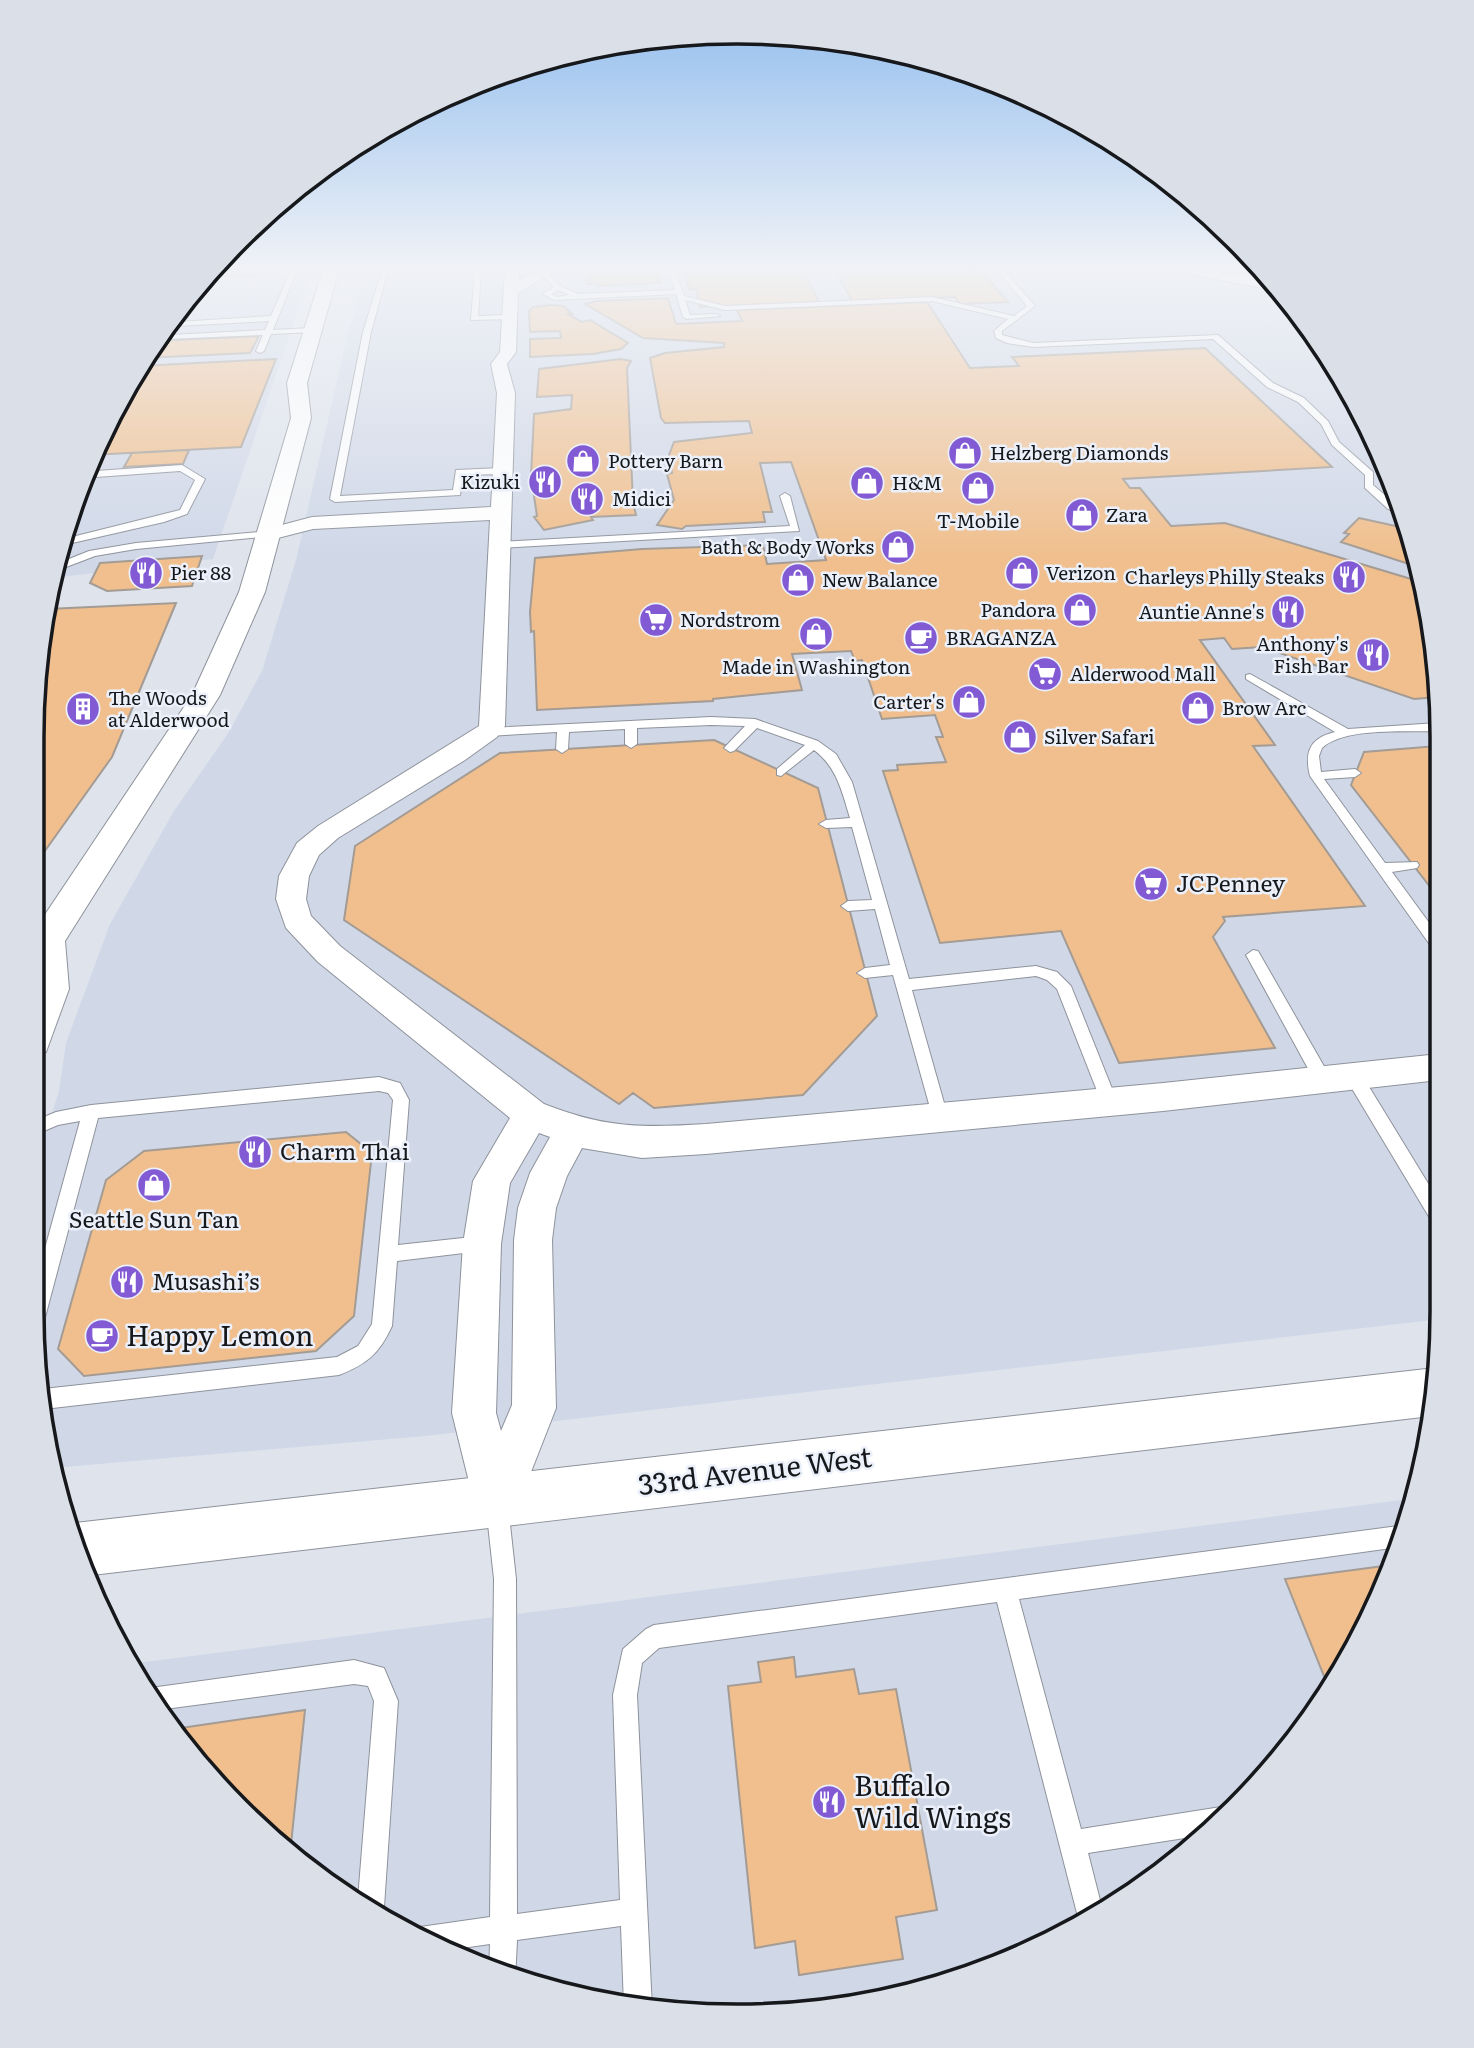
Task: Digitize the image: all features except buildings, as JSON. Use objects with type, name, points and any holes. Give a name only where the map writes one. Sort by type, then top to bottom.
[{"type":"main road","points":[[301,418],[297,383],[302,366]]},
{"type":"main road","points":[[44,937],[206,695],[252,593],[301,418],[321,373]]},
{"type":"main road","points":[[44,970],[50,989],[44,1006]]},
{"type":"main road","name":"33rd Avenue West","points":[[87,1549],[1425,1393]]},
{"type":"street","points":[[499,366],[499,375],[506,384],[492,726],[488,732],[328,832],[307,850],[294,876],[291,899],[297,920],[312,938],[531,1114],[573,1131],[605,1139],[642,1143],[1109,1101],[1430,1068]]},
{"type":"street","points":[[270,534],[307,540],[501,529]]},
{"type":"street","points":[[497,1502],[474,1413],[482,1244],[492,1181],[531,1114]]},
{"type":"street","points":[[497,1502],[524,1427],[534,1408],[533,1240],[537,1209],[549,1173],[573,1131]]},
{"type":"lane","points":[[361,366],[335,499],[457,493],[459,472],[502,471]]},
{"type":"lane","points":[[1247,366],[1270,386],[1301,400],[1317,415],[1325,423],[1335,443],[1370,474],[1368,486],[1390,506]]},
{"type":"lane","points":[[73,539],[184,512],[200,479],[183,468],[96,474]]},
{"type":"lane","points":[[501,529],[796,529],[785,496]]},
{"type":"lane","points":[[66,564],[93,553],[136,546],[270,534]]},
{"type":"lane","points":[[80,537],[93,553]]},
{"type":"lane","points":[[1250,677],[1346,733]]},
{"type":"lane","points":[[488,732],[711,721],[755,723],[814,744],[832,757],[846,782],[940,1117]]},
{"type":"lane","points":[[730,748],[755,723]]},
{"type":"lane","points":[[631,726],[631,744]]},
{"type":"lane","points":[[1430,727],[1346,733],[1323,740],[1313,751],[1311,765],[1316,776],[1382,868],[1430,924]]},
{"type":"lane","points":[[562,749],[563,730]]},
{"type":"lane","points":[[781,772],[814,744]]},
{"type":"lane","points":[[1316,776],[1355,773]]},
{"type":"lane","points":[[826,824],[858,822]]},
{"type":"lane","points":[[1382,868],[1412,865]]},
{"type":"lane","points":[[848,906],[881,904]]},
{"type":"lane","points":[[1252,955],[1323,1080]]},
{"type":"lane","points":[[865,973],[901,977],[1036,971],[1052,976],[1063,986],[1109,1101]]},
{"type":"lane","points":[[1354,1077],[1430,1202]]},
{"type":"lane","points":[[44,1124],[91,1112],[379,1084],[394,1088],[401,1100],[382,1326],[365,1353],[339,1366],[50,1398]]},
{"type":"lane","points":[[44,1285],[91,1112]]},
{"type":"lane","points":[[388,1254],[482,1244]]},
{"type":"lane","points":[[497,1502],[505,1579],[503,1963]]},
{"type":"lane","points":[[637,1997],[625,1695],[631,1657],[653,1637],[1392,1537]]},
{"type":"lane","points":[[1006,1591],[1088,1908]]},
{"type":"lane","points":[[162,1697],[354,1672],[376,1676],[386,1701],[371,1899]]},
{"type":"lane","points":[[1072,1843],[1204,1823]]},
{"type":"lane","points":[[440,1937],[634,1911]]},
{"type":"shaded area","points":[[152,366],[279,366],[213,559],[63,577],[81,514],[97,472],[115,430]]},
{"type":"shaded area","name":"Alderwood Mall","points":[[341,366],[1322,366],[1359,430],[1393,514],[1407,558],[1424,647],[1430,737],[1430,1320],[425,1436],[62,1467],[45,1356],[44,1139],[59,1091],[66,1043],[110,924],[174,811],[229,732],[262,671],[296,560]]},
{"type":"shaded area","points":[[1404,1500],[1359,1618],[1313,1696],[1258,1768],[1194,1832],[1122,1887],[1044,1933],[960,1967],[916,1981],[827,1998],[782,2003],[692,2003],[602,1991],[514,1967],[430,1933],[352,1887],[280,1832],[216,1768],[187,1733],[140,1663]]},
{"type":"place","name":"Helzberg Diamonds","points":[[965,453]]},
{"type":"place","name":"Pottery Barn","points":[[583,461]]},
{"type":"place","name":"Kizuki","points":[[545,482]]},
{"type":"place","name":"H&M","points":[[867,483]]},
{"type":"place","name":"T-Mobile","points":[[978,488]]},
{"type":"place","name":"Midici","points":[[587,499]]},
{"type":"place","name":"Zara","points":[[1082,515]]},
{"type":"place","name":"Bath & Body Works","points":[[898,547]]},
{"type":"place","name":"Pier 88","points":[[146,573]]},
{"type":"place","name":"Verizon","points":[[1022,573]]},
{"type":"place","name":"Charleys Philly Steaks","points":[[1349,577]]},
{"type":"place","name":"New Balance","points":[[798,580]]},
{"type":"place","name":"Pandora","points":[[1080,610]]},
{"type":"place","name":"Auntie Anne's","points":[[1288,612]]},
{"type":"place","name":"Nordstrom","points":[[656,620]]},
{"type":"place","name":"Made in Washington","points":[[816,634]]},
{"type":"place","name":"BRAGANZA","points":[[921,638]]},
{"type":"place","name":"Anthony's Fish Bar","points":[[1373,655]]},
{"type":"place","name":"Alderwood Mall","points":[[1045,674]]},
{"type":"place","name":"Carter's","points":[[969,702]]},
{"type":"place","name":"Brow Arc","points":[[1198,708]]},
{"type":"place","name":"The Woods at Alderwood","points":[[83,709]]},
{"type":"place","name":"Silver Safari","points":[[1020,737]]},
{"type":"place","name":"JCPenney","points":[[1151,884]]},
{"type":"place","name":"Charm Thai","points":[[255,1152]]},
{"type":"place","name":"Seattle Sun Tan","points":[[154,1185]]},
{"type":"place","name":"Musashi’s","points":[[127,1282]]},
{"type":"place","name":"Happy Lemon","points":[[102,1336]]},
{"type":"place","name":"Buffalo Wild Wings","points":[[829,1802]]}]
